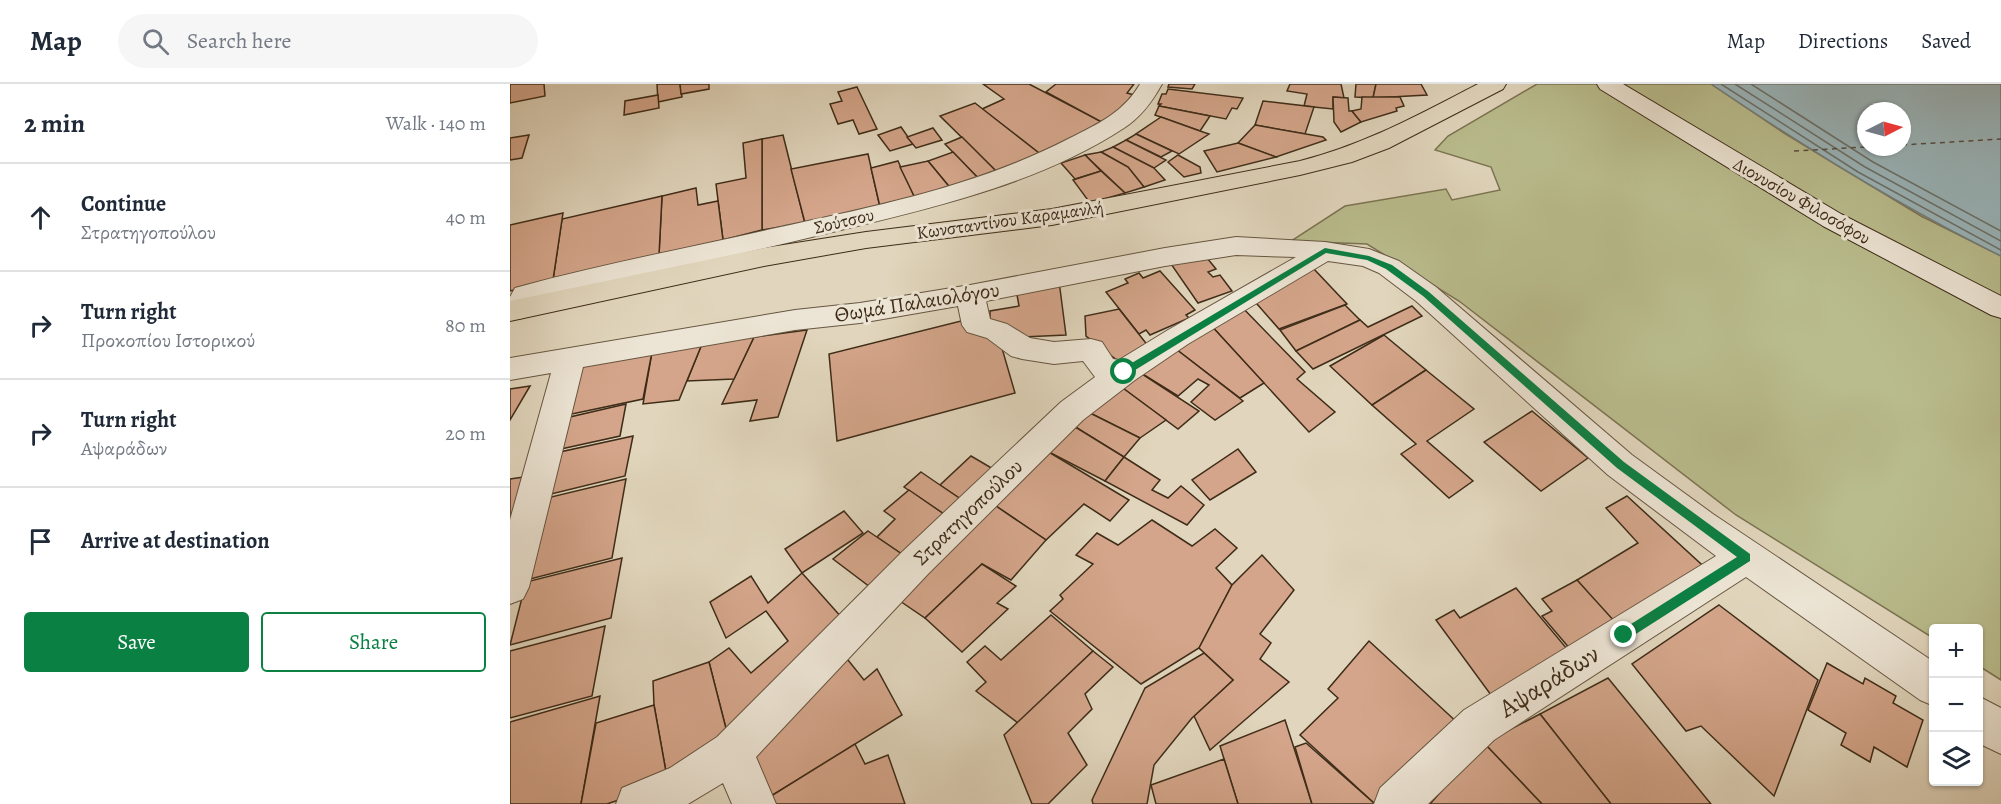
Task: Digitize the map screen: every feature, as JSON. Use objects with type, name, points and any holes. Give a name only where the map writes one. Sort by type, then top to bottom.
[{"type":"main road","name":"Κωνσταντίνου Καραμανλή","points":[[514,310],[764,257],[866,240],[1063,215],[1300,168],[1344,157],[1381,144],[1496,84]]},
{"type":"street","name":"Σούτσου","points":[[514,310],[525,295],[900,208],[1000,179],[1067,150],[1117,123],[1141,102],[1151,84]]},
{"type":"street","name":"Διονυσίου Φιλοσόφου","points":[[1608,84],[1832,220],[2001,308]]},
{"type":"street","name":"Θωμά Παλαιολόγου","points":[[510,369],[795,320],[860,313],[970,295],[1165,257],[1244,246],[1325,251],[1369,258],[1389,267],[1411,282],[1620,465],[1746,557],[1929,683]]},
{"type":"street","name":"Στρατηγοπούλου","points":[[638,804],[685,783],[732,752],[915,563],[1072,411],[1124,372],[1325,251]]},
{"type":"street","points":[[970,295],[976,325],[997,331],[1022,348],[1054,352],[1091,350],[1104,369],[1124,372]]},
{"type":"street","points":[[510,587],[570,359]]},
{"type":"street","name":"Αψαράδων","points":[[1396,804],[1479,725],[1746,557]]},
{"type":"street","points":[[1983,720],[2001,733]]},
{"type":"street","points":[[732,752],[754,804]]},
{"type":"green space","points":[[1537,84],[1711,84],[1784,133],[1921,216],[2001,256],[2001,680],[1983,669],[1983,624],[1929,624],[1929,636],[1736,515],[1459,301],[1367,244],[1291,241],[1345,206],[1446,189],[1452,200],[1500,190],[1491,167],[1435,150],[1448,136]]},
{"type":"water","points":[[1711,84],[2001,84],[2001,256],[1889,196],[1817,153]]},
{"type":"building","points":[[510,84],[544,84],[545,96],[510,103]]},
{"type":"building","points":[[657,84],[680,84],[682,97],[658,102]]},
{"type":"building","points":[[680,84],[709,84],[709,89],[681,94]]},
{"type":"building","points":[[983,84],[1029,84],[1104,123],[1039,153],[982,109],[1004,99]]},
{"type":"building","points":[[1056,84],[1134,84],[1127,93],[1138,96],[1109,126],[1046,92]]},
{"type":"building","points":[[1169,84],[1195,84],[1192,89],[1168,87]]},
{"type":"building","points":[[1290,84],[1341,84],[1344,98],[1333,97],[1333,109],[1304,106],[1307,94],[1287,91]]},
{"type":"building","points":[[1356,84],[1376,84],[1373,98],[1355,97]]},
{"type":"building","points":[[1376,84],[1421,84],[1427,95],[1373,98]]},
{"type":"building","points":[[857,87],[877,129],[859,134],[853,120],[838,124],[830,104],[842,101],[838,92]]},
{"type":"building","points":[[1168,89],[1243,98],[1237,109],[1232,108],[1226,119],[1159,106],[1162,94],[1166,94]]},
{"type":"building","points":[[658,95],[659,108],[624,115],[625,101]]},
{"type":"building","points":[[1333,97],[1348,98],[1349,111],[1352,111],[1361,122],[1341,132],[1334,122]]},
{"type":"building","points":[[1362,97],[1400,97],[1404,106],[1396,108],[1397,111],[1361,122],[1352,111],[1361,109]]},
{"type":"building","points":[[1263,101],[1314,107],[1305,134],[1255,125]]},
{"type":"building","points":[[975,103],[1039,153],[997,172],[940,116]]},
{"type":"building","points":[[1159,106],[1210,116],[1200,131],[1155,115]]},
{"type":"building","points":[[1161,117],[1209,134],[1179,154],[1136,134]]},
{"type":"building","points":[[1255,125],[1323,137],[1326,140],[1276,157],[1238,143]]},
{"type":"building","points":[[901,127],[913,144],[890,151],[878,135]]},
{"type":"building","points":[[933,128],[942,140],[916,148],[907,137]]},
{"type":"building","points":[[1136,134],[1172,151],[1161,157],[1126,140]]},
{"type":"building","points":[[529,135],[522,158],[510,160],[510,138]]},
{"type":"building","points":[[783,135],[805,223],[762,230],[762,139]]},
{"type":"building","points":[[962,137],[997,172],[980,180],[945,144]]},
{"type":"building","points":[[762,139],[762,230],[723,240],[716,184],[746,178],[743,143]]},
{"type":"building","points":[[1126,140],[1166,160],[1154,168],[1113,147]]},
{"type":"building","points":[[1238,143],[1276,157],[1217,172],[1204,151]]},
{"type":"building","points":[[1113,147],[1154,168],[1165,180],[1144,187],[1128,167],[1101,152]]},
{"type":"building","points":[[953,152],[980,180],[952,190],[928,161]]},
{"type":"building","points":[[1101,152],[1128,167],[1144,187],[1125,193],[1085,155]]},
{"type":"building","points":[[868,154],[880,207],[805,223],[791,169]]},
{"type":"building","points":[[1085,155],[1101,171],[1075,179],[1061,163]]},
{"type":"building","points":[[1178,155],[1200,167],[1201,173],[1184,177],[1168,162]]},
{"type":"building","points":[[898,161],[915,198],[880,207],[871,168]]},
{"type":"building","points":[[928,161],[952,190],[915,198],[900,167]]},
{"type":"building","points":[[1101,171],[1125,193],[1090,203],[1073,180]]},
{"type":"building","points":[[696,188],[698,205],[718,201],[723,240],[659,255],[662,196]]},
{"type":"building","points":[[662,196],[659,255],[553,280],[562,219]]},
{"type":"building","points":[[563,213],[553,280],[510,291],[510,225]]},
{"type":"building","points":[[1203,253],[1216,269],[1208,272],[1213,277],[1220,275],[1232,291],[1198,303],[1171,264]]},
{"type":"building","points":[[1313,268],[1347,304],[1279,329],[1250,296]]},
{"type":"building","points":[[1160,271],[1195,310],[1186,315],[1189,318],[1150,335],[1146,330],[1139,334],[1106,292],[1128,283],[1125,279],[1139,273],[1143,278]]},
{"type":"building","points":[[1059,281],[1066,335],[1022,337],[990,329],[990,311],[1019,306],[1016,289]]},
{"type":"building","points":[[1238,303],[1305,372],[1297,379],[1335,412],[1309,432],[1207,321]]},
{"type":"building","points":[[1345,305],[1360,320],[1296,351],[1280,330]]},
{"type":"building","points":[[1412,306],[1422,316],[1313,369],[1296,351],[1360,320],[1368,327]]},
{"type":"building","points":[[1119,309],[1149,347],[1122,364],[1086,336],[1085,316]]},
{"type":"building","points":[[969,319],[997,331],[1015,393],[837,441],[829,354]]},
{"type":"building","points":[[1207,321],[1264,383],[1240,398],[1172,346]]},
{"type":"building","points":[[807,330],[778,417],[750,421],[757,400],[722,404],[754,337]]},
{"type":"building","points":[[1384,335],[1426,370],[1372,405],[1330,366]]},
{"type":"building","points":[[754,337],[734,379],[687,381],[702,344]]},
{"type":"building","points":[[702,344],[679,400],[643,404],[652,352]]},
{"type":"building","points":[[1172,346],[1243,401],[1215,420],[1191,402],[1209,385],[1198,379],[1178,396],[1136,370]]},
{"type":"building","points":[[652,352],[643,399],[567,415],[580,365]]},
{"type":"building","points":[[1136,370],[1199,411],[1178,429],[1116,383]]},
{"type":"building","points":[[1426,370],[1474,409],[1427,441],[1473,481],[1449,498],[1401,454],[1416,444],[1372,405]]},
{"type":"building","points":[[1116,383],[1166,420],[1140,438],[1086,411]]},
{"type":"building","points":[[530,386],[510,420],[510,389]]},
{"type":"building","points":[[626,404],[620,436],[561,449],[570,417]]},
{"type":"building","points":[[1086,411],[1140,438],[1124,457],[1072,425]]},
{"type":"building","points":[[1532,411],[1588,458],[1541,491],[1484,442]]},
{"type":"building","points":[[1072,425],[1124,457],[1105,481],[1047,451]]},
{"type":"building","points":[[633,436],[625,476],[551,494],[560,452]]},
{"type":"building","points":[[1238,449],[1256,472],[1210,500],[1192,480]]},
{"type":"building","points":[[1047,451],[1129,500],[1110,521],[1084,504],[1046,540],[993,504]]},
{"type":"building","points":[[971,456],[1005,476],[974,508],[940,485]]},
{"type":"building","points":[[1124,457],[1160,480],[1152,490],[1168,498],[1181,486],[1204,505],[1187,525],[1105,481]]},
{"type":"building","points":[[921,472],[974,508],[957,523],[904,487]]},
{"type":"building","points":[[538,475],[528,513],[510,517],[510,479]]},
{"type":"building","points":[[626,479],[612,558],[530,579],[551,497]]},
{"type":"building","points":[[909,490],[957,523],[915,563],[877,537],[895,519],[884,511]]},
{"type":"building","points":[[1627,496],[1713,575],[1624,635],[1577,580],[1638,543],[1606,508]]},
{"type":"building","points":[[993,504],[1046,540],[1011,580],[982,564],[925,618],[894,597]]},
{"type":"building","points":[[844,511],[863,533],[802,573],[785,549]]},
{"type":"building","points":[[1152,520],[1192,546],[1215,529],[1237,548],[1216,568],[1232,585],[1199,648],[1141,684],[1050,611],[1063,599],[1060,595],[1093,564],[1076,555],[1097,533],[1118,545]]},
{"type":"building","points":[[868,531],[915,563],[882,596],[833,559]]},
{"type":"building","points":[[1262,555],[1294,590],[1260,634],[1271,643],[1260,659],[1289,682],[1210,750],[1194,716],[1233,680],[1199,648],[1232,585]]},
{"type":"building","points":[[622,558],[611,618],[510,645],[526,582]]},
{"type":"building","points":[[982,564],[1016,586],[997,603],[1008,609],[962,652],[925,618]]},
{"type":"building","points":[[802,573],[851,628],[732,752],[709,662],[729,648],[751,673],[788,641],[766,611],[726,638],[710,602],[751,576],[768,603]]},
{"type":"building","points":[[1577,580],[1616,623],[1571,650],[1542,616],[1552,611],[1542,599]]},
{"type":"building","points":[[1516,588],[1578,662],[1502,710],[1436,620],[1454,610],[1460,618]]},
{"type":"building","points":[[1719,605],[1818,680],[1774,796],[1701,726],[1686,731],[1632,664]]},
{"type":"building","points":[[1051,615],[1093,651],[1018,723],[976,691],[986,682],[967,662],[985,646],[1001,660]]},
{"type":"building","points":[[605,626],[592,696],[510,718],[510,651]]},
{"type":"building","points":[[1369,641],[1460,725],[1391,804],[1375,804],[1300,735],[1338,698],[1328,689]]},
{"type":"building","points":[[840,650],[864,680],[877,669],[902,715],[763,801],[740,751]]},
{"type":"building","points":[[1093,651],[1113,667],[1085,694],[1092,709],[1068,733],[1087,765],[1048,804],[1032,804],[1004,735]]},
{"type":"building","points":[[1204,653],[1233,680],[1192,718],[1154,765],[1147,804],[1093,804],[1092,800],[1145,688]]},
{"type":"building","points":[[709,662],[732,752],[668,783],[654,705],[653,681]]},
{"type":"building","points":[[1827,663],[1863,684],[1865,678],[1896,696],[1893,703],[1923,720],[1907,767],[1874,747],[1870,762],[1841,745],[1846,733],[1808,710]]},
{"type":"building","points":[[1608,678],[1711,804],[1611,804],[1540,714]]},
{"type":"building","points":[[600,696],[581,804],[510,804],[510,722]]},
{"type":"building","points":[[654,705],[668,783],[607,804],[581,804],[596,723]]},
{"type":"building","points":[[1540,714],[1611,804],[1542,804],[1484,743]]},
{"type":"building","points":[[1285,720],[1312,804],[1238,804],[1220,746]]},
{"type":"building","points":[[1306,743],[1375,804],[1312,804],[1295,747]]},
{"type":"building","points":[[1484,743],[1542,804],[1430,804]]},
{"type":"building","points":[[855,744],[865,764],[888,755],[905,804],[764,804],[763,801]]},
{"type":"building","points":[[1224,759],[1238,804],[1156,804],[1151,785]]},
{"type":"ferry route","points":[[1911,144],[2001,139]]},
{"type":"ferry route","points":[[1794,151],[1857,148]]},
{"type":"route","points":[[1124,372],[1178,337],[1291,273],[1325,251],[1369,258],[1389,267],[1426,294],[1620,465],[1746,557],[1624,635]]}]
